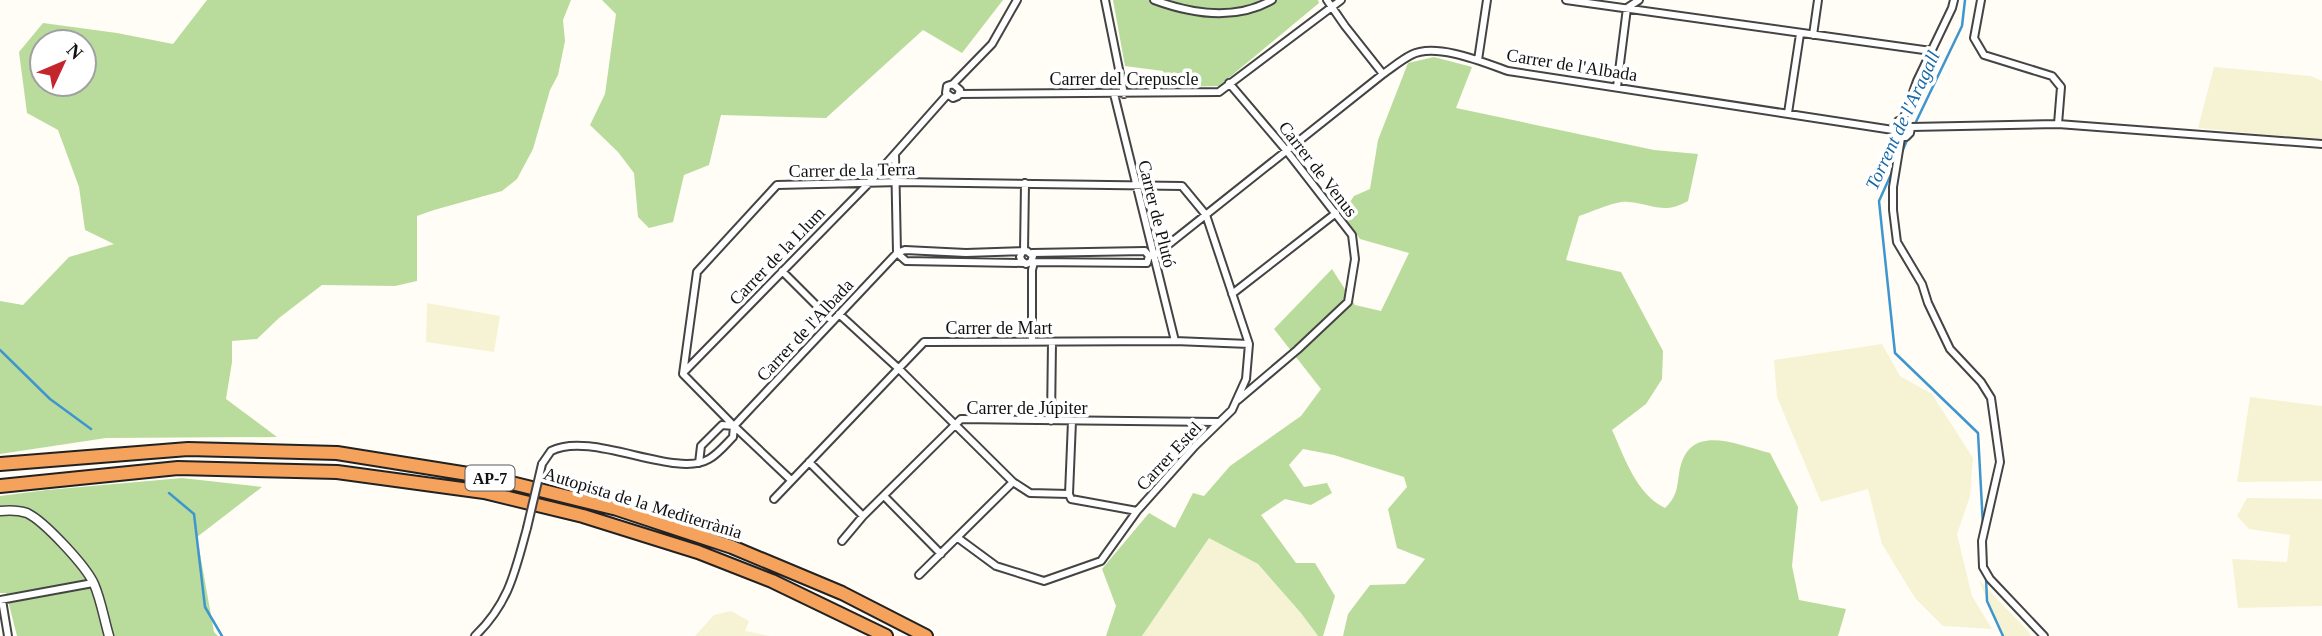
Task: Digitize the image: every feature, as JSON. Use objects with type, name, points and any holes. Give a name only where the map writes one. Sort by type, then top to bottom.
[{"type":"highway","name":"Autopista de la Mediterrània","points":[[0,464],[188,449],[337,453],[487,477],[617,509],[719,542],[842,593],[926,636]]},
{"type":"highway","name":"Autopista de la Mediterrània","points":[[0,486],[178,468],[337,472],[484,492],[583,516],[698,552],[772,582],[886,636]]},
{"type":"street","points":[[953,84],[959,88],[959,94],[953,98],[947,95],[946,88],[992,44],[1017,0]]},
{"type":"street","points":[[1105,0],[1125,94]]},
{"type":"street","points":[[1154,0],[1179,9],[1232,14],[1272,0]]},
{"type":"street","name":"Carrer del Crepuscle","points":[[959,94],[1219,92],[1329,3],[1341,0]]},
{"type":"street","points":[[1478,60],[1487,0]]},
{"type":"street","points":[[1566,0],[1931,51]]},
{"type":"street","points":[[1618,87],[1627,8],[1639,0]]},
{"type":"street","points":[[1813,35],[1818,0]]},
{"type":"street","points":[[1903,120],[1954,0]]},
{"type":"street","points":[[1981,0],[1974,38],[1984,55],[2052,76],[2061,86],[2058,124]]},
{"type":"street","points":[[1329,3],[1383,74]]},
{"type":"street","points":[[1788,113],[1800,34]]},
{"type":"street","name":"Carrer de l'Albada","points":[[734,426],[722,425],[701,446],[699,463],[710,459],[733,437],[734,426],[897,253],[906,261],[1147,263],[1151,256],[1412,53],[1433,50],[1478,60],[1508,71],[1893,130]]},
{"type":"street","name":"Carrer de Venus","points":[[1229,83],[1286,150],[1352,235],[1355,259],[1348,302],[1297,351],[1236,402]]},
{"type":"street","name":"Carrer de Plutó","points":[[1114,94],[1151,256],[1175,341]]},
{"type":"street","name":"Carrer de la Llum","points":[[683,373],[869,183],[947,95]]},
{"type":"street","points":[[1901,138],[1893,130],[1895,123],[1903,120],[1911,127]]},
{"type":"street","points":[[1911,127],[2058,124],[2322,144]]},
{"type":"street","points":[[1901,138],[1908,135],[1911,127]]},
{"type":"street","points":[[1901,138],[1893,187],[1897,242],[1922,284],[1950,349],[1981,382],[1991,398],[2000,462],[1982,541],[1983,567],[1990,579],[2044,636]]},
{"type":"street","points":[[895,154],[897,253],[905,250],[1145,251],[1151,256]]},
{"type":"street","name":"Carrer de la Terra","points":[[683,373],[697,272],[777,185],[897,182],[1182,186],[1206,215]]},
{"type":"street","points":[[1025,183],[1026,252],[1033,258],[1030,263]]},
{"type":"street","points":[[1232,294],[1336,213]]},
{"type":"street","name":"Carrer Estel","points":[[958,538],[996,566],[1044,581],[1101,561],[1137,511],[1195,446],[1232,410],[1245,379],[1249,344],[1206,215]]},
{"type":"street","points":[[1026,252],[1020,257],[1030,263],[1032,270],[1032,341]]},
{"type":"street","points":[[782,271],[832,321]]},
{"type":"street","points":[[839,314],[899,369],[1013,482],[1030,494],[1069,494]]},
{"type":"street","name":"Carrer de Mart","points":[[774,499],[924,342],[1175,341],[1249,344]]},
{"type":"street","points":[[1051,421],[1052,342]]},
{"type":"street","points":[[683,373],[791,480]]},
{"type":"street","name":"Carrer de Júpiter","points":[[842,541],[863,516],[961,419],[1220,422]]},
{"type":"street","points":[[1072,421],[1071,499],[1137,511]]},
{"type":"street","points":[[475,636],[500,607],[511,586],[542,464],[551,451],[570,445],[688,466],[699,463]]},
{"type":"street","points":[[809,461],[863,516]]},
{"type":"street","points":[[919,575],[1013,482]]},
{"type":"street","points":[[884,496],[941,554]]},
{"type":"street","points":[[0,511],[16,510],[29,514],[42,523],[78,561],[93,583],[110,636]]},
{"type":"street","points":[[8,636],[1,600],[93,583]]},
{"type":"shaded area","points":[[2214,67],[2311,76],[2322,81],[2322,140],[2198,128]]},
{"type":"shaded area","points":[[427,303],[500,316],[494,352],[426,342]]},
{"type":"shaded area","points":[[1882,344],[1900,376],[1932,394],[1973,458],[1970,496],[1957,534],[1972,596],[1992,629],[1943,626],[1915,598],[1882,544],[1868,489],[1821,502],[1777,397],[1774,360]]},
{"type":"shaded area","points":[[2250,397],[2322,406],[2322,481],[2237,482]]},
{"type":"shaded area","points":[[2247,498],[2322,499],[2322,606],[2238,608],[2232,559],[2287,562],[2290,535],[2249,529],[2237,516]]},
{"type":"shaded area","points":[[1208,537],[1258,564],[1300,611],[1318,636],[1142,636]]},
{"type":"shaded area","points":[[1979,580],[2029,632],[2031,636],[2002,636]]},
{"type":"shaded area","points":[[731,611],[749,621],[745,631],[770,636],[695,636],[714,615]]},
{"type":"green space","points":[[207,0],[571,0],[563,20],[565,41],[558,75],[550,90],[533,149],[517,179],[502,191],[417,216],[417,281],[395,286],[322,285],[257,339],[232,341],[232,362],[226,399],[277,437],[106,438],[0,454],[0,301],[23,305],[69,257],[114,244],[85,230],[79,187],[58,130],[27,113],[19,52],[28,41],[28,98],[98,98],[98,30],[173,44]]},
{"type":"green space","points":[[602,0],[1003,0],[962,53],[923,30],[826,118],[721,115],[709,165],[684,175],[673,222],[649,228],[638,217],[634,173],[618,152],[590,125],[605,94],[616,14]]},
{"type":"green space","points":[[1113,0],[1318,0],[1319,3],[1219,86],[1169,87],[1163,71],[1125,66]]},
{"type":"green space","points":[[43,23],[80,28],[39,28]]},
{"type":"green space","points":[[1434,57],[1472,67],[1456,108],[1654,150],[1698,154],[1688,201],[1665,208],[1623,202],[1579,216],[1566,260],[1621,272],[1663,351],[1662,379],[1646,404],[1612,430],[1639,485],[1655,502],[1665,508],[1672,501],[1684,458],[1692,447],[1714,440],[1770,453],[1798,507],[1792,566],[1799,600],[1846,609],[1838,636],[1343,636],[1348,614],[1370,585],[1405,584],[1425,559],[1397,548],[1388,509],[1407,487],[1404,477],[1334,455],[1303,449],[1289,465],[1304,487],[1327,483],[1332,493],[1311,505],[1285,499],[1261,515],[1296,563],[1315,563],[1335,596],[1323,636],[1318,636],[1258,564],[1209,538],[1142,636],[1106,636],[1116,606],[1102,569],[1149,513],[1175,528],[1193,493],[1204,496],[1230,466],[1301,416],[1321,389],[1274,329],[1332,269],[1355,305],[1381,311],[1409,253],[1360,239],[1342,214],[1354,196],[1370,189],[1378,140],[1408,63]]},
{"type":"green space","points":[[182,478],[262,487],[197,537],[214,632],[218,636],[17,636],[6,593],[0,593],[0,496]]},
{"type":"waterway","name":"Torrent de l'Aragall","points":[[1914,126],[1962,26],[1965,0]]},
{"type":"waterway","name":"Torrent de l'Aragall","points":[[1901,154],[1908,138]]},
{"type":"waterway","name":"Torrent de l'Aragall","points":[[1893,170],[1879,201],[1895,353],[1978,433],[1983,526]]},
{"type":"waterway","points":[[0,350],[50,399],[91,429]]},
{"type":"waterway","points":[[169,493],[194,514],[205,607],[222,636]]},
{"type":"waterway","name":"Torrent de l'Aragall","points":[[1986,578],[1987,601],[2003,636]]}]
